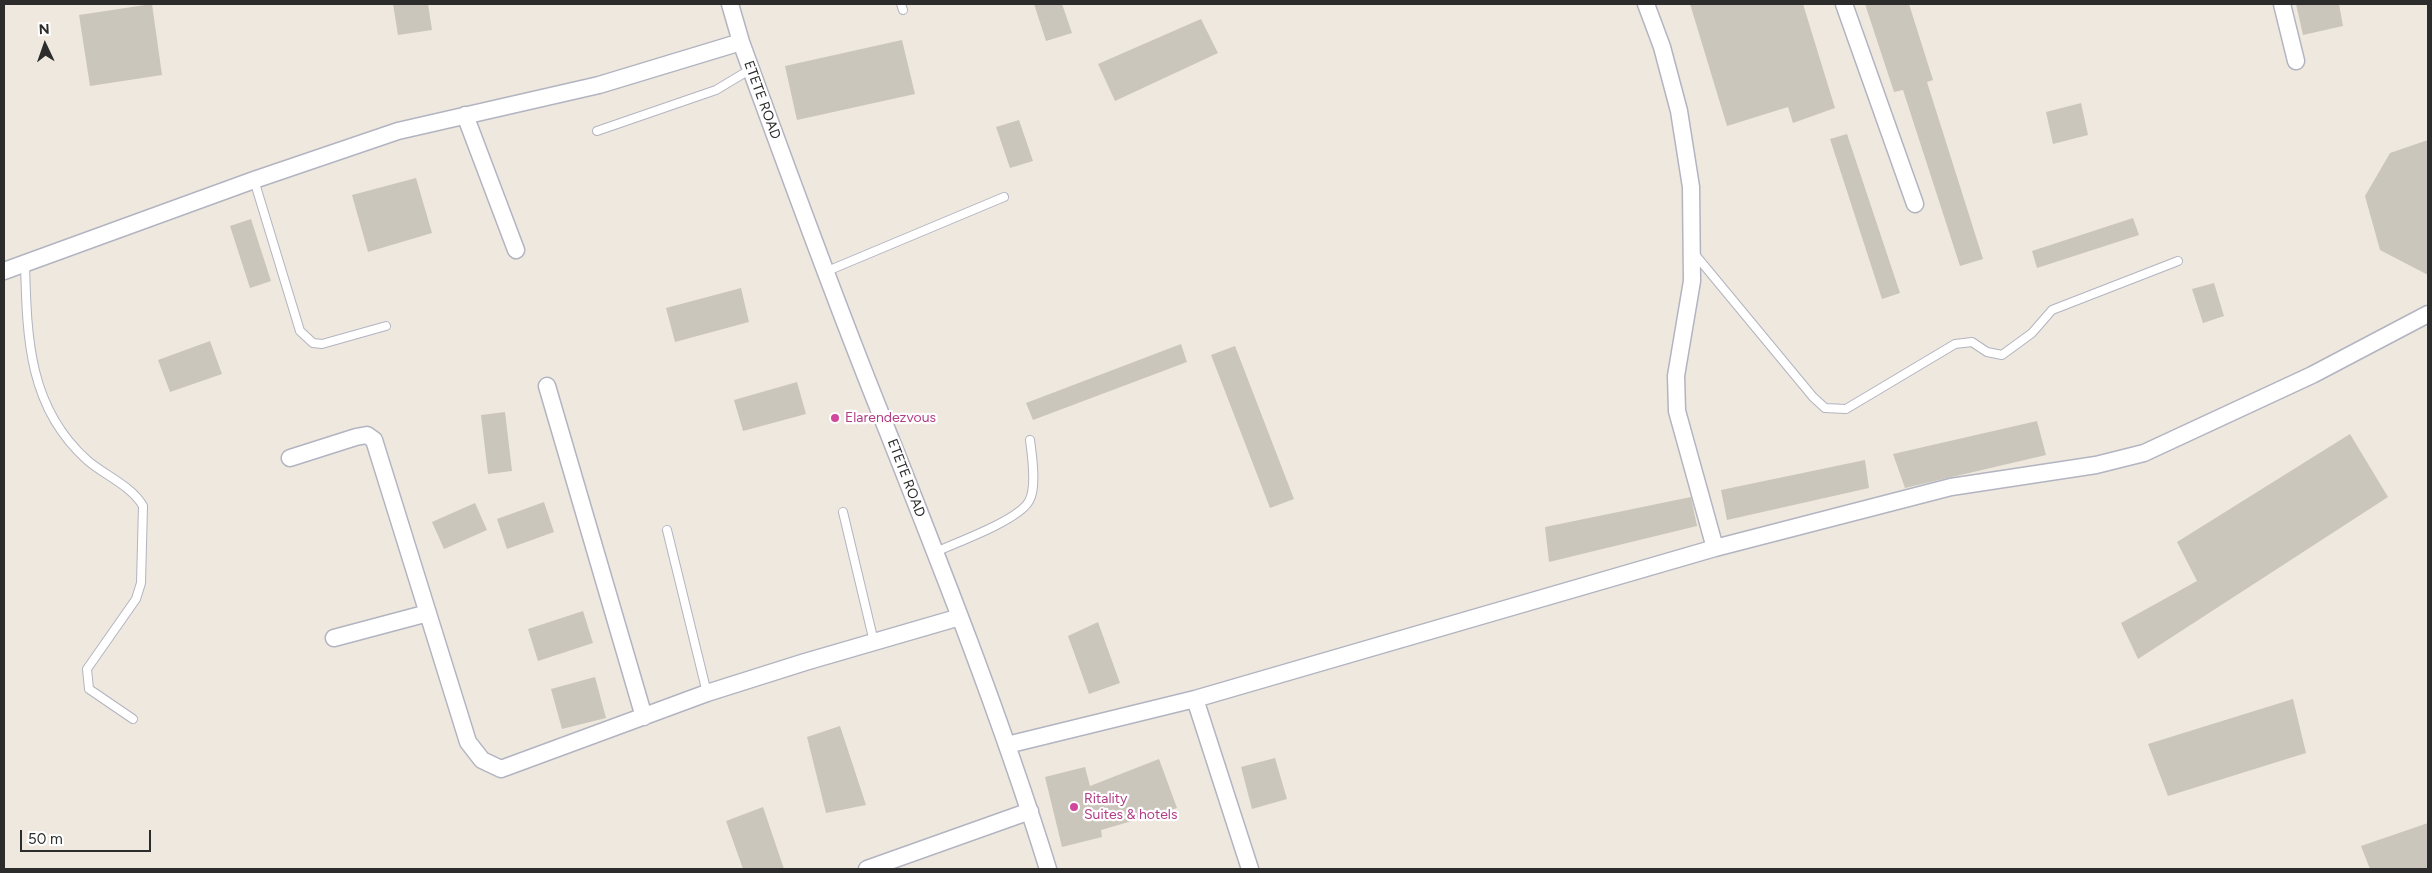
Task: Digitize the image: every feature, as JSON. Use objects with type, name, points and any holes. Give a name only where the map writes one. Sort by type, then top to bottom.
[{"type":"street","name":"ETETE ROAD","points":[[730,4],[741,42],[825,272],[960,617],[1007,745],[1048,869]]},
{"type":"street","points":[[1646,4],[1662,47],[1679,111],[1691,187],[1692,281],[1676,376],[1677,411],[1715,548]]},
{"type":"street","points":[[1844,4],[1915,204]]},
{"type":"street","points":[[2282,4],[2296,61]]},
{"type":"street","points":[[4,271],[254,180],[398,131],[598,85],[741,42]]},
{"type":"street","points":[[465,115],[516,250]]},
{"type":"street","points":[[1007,745],[1195,699],[1715,548],[1951,487],[2096,465],[2144,453],[2312,375],[2428,314]]},
{"type":"street","points":[[547,386],[644,717]]},
{"type":"street","points":[[290,458],[356,437],[366,436],[374,440],[468,742],[482,760],[502,769],[707,693],[960,617]]},
{"type":"street","points":[[334,638],[428,613]]},
{"type":"street","points":[[1195,699],[1250,869]]},
{"type":"street","points":[[867,869],[1030,812]]},
{"type":"lane","points":[[597,131],[716,90],[751,69]]},
{"type":"lane","points":[[254,180],[300,331],[313,343],[322,344],[386,326]]},
{"type":"lane","points":[[825,272],[1004,197]]},
{"type":"lane","points":[[1692,250],[1813,397],[1825,408],[1846,409],[1955,344],[1972,342],[1987,352],[2002,355],[2032,333],[2052,310],[2178,261]]},
{"type":"lane","points":[[25,263],[29,351],[40,390],[60,432],[88,461],[134,496],[144,506],[141,583],[136,599],[87,669],[89,689],[133,719]]},
{"type":"lane","points":[[935,552],[1011,518],[1030,501],[1032,489],[1030,440]]},
{"type":"lane","points":[[843,512],[874,642]]},
{"type":"lane","points":[[667,530],[707,693]]},
{"type":"building","points":[[152,4],[162,75],[90,86],[79,15]]},
{"type":"building","points":[[393,4],[428,4],[432,30],[398,35]]},
{"type":"building","points":[[1034,4],[1062,4],[1072,33],[1046,41]]},
{"type":"building","points":[[1690,4],[1803,4],[1835,108],[1793,123],[1788,107],[1727,126]]},
{"type":"building","points":[[1865,4],[1909,4],[1933,80],[1927,82],[1983,259],[1960,266],[1903,90],[1894,92]]},
{"type":"building","points":[[2296,4],[2339,4],[2343,26],[2303,35]]},
{"type":"building","points":[[1201,19],[1218,53],[1115,101],[1098,64]]},
{"type":"building","points":[[902,40],[915,94],[797,120],[785,66]]},
{"type":"building","points":[[2081,103],[2088,135],[2053,144],[2046,112]]},
{"type":"building","points":[[1019,120],[1033,161],[1010,168],[996,127]]},
{"type":"building","points":[[1847,134],[1900,293],[1882,299],[1830,139]]},
{"type":"building","points":[[2428,140],[2428,275],[2380,250],[2365,196],[2390,153]]},
{"type":"building","points":[[416,178],[432,233],[368,252],[352,195]]},
{"type":"building","points":[[2133,218],[2139,235],[2037,268],[2032,251]]},
{"type":"building","points":[[251,219],[271,281],[250,288],[230,226]]},
{"type":"building","points":[[2214,283],[2224,316],[2203,323],[2192,289]]},
{"type":"building","points":[[741,288],[749,322],[675,342],[666,308]]},
{"type":"building","points":[[210,341],[222,374],[170,392],[158,360]]},
{"type":"building","points":[[1181,344],[1187,362],[1033,420],[1026,403]]},
{"type":"building","points":[[1235,346],[1294,499],[1270,508],[1211,355]]},
{"type":"building","points":[[797,382],[806,414],[743,431],[734,400]]},
{"type":"building","points":[[505,412],[512,471],[488,474],[481,415]]},
{"type":"building","points":[[2037,421],[2046,455],[1905,488],[1893,454]]},
{"type":"building","points":[[2350,434],[2388,497],[2138,659],[2121,623],[2197,581],[2177,542]]},
{"type":"building","points":[[1865,460],[1869,488],[1727,520],[1721,490]]},
{"type":"building","points":[[1691,497],[1697,526],[1549,562],[1545,527]]},
{"type":"building","points":[[544,502],[554,532],[507,549],[497,519]]},
{"type":"building","points":[[475,503],[487,530],[444,549],[432,522]]},
{"type":"building","points":[[583,611],[593,643],[538,661],[528,629]]},
{"type":"building","points":[[1098,622],[1120,683],[1089,694],[1068,636]]},
{"type":"building","points":[[595,677],[606,718],[562,729],[551,689]]},
{"type":"building","points":[[2293,699],[2306,753],[2168,796],[2148,744]]},
{"type":"building","points":[[840,726],[866,805],[826,813],[807,737]]},
{"type":"building","points":[[1275,758],[1287,799],[1252,809],[1241,767]]},
{"type":"building","points":[[1159,759],[1177,808],[1101,830],[1102,837],[1062,847],[1045,777],[1085,767],[1090,786]]},
{"type":"building","points":[[763,807],[784,869],[743,869],[726,821]]},
{"type":"building","points":[[2428,823],[2428,869],[2370,869],[2361,846]]},
{"type":"place","name":"Elarendezvous","points":[[835,418]]},
{"type":"place","name":"Ritality Suites & hotels","points":[[1074,807]]}]
